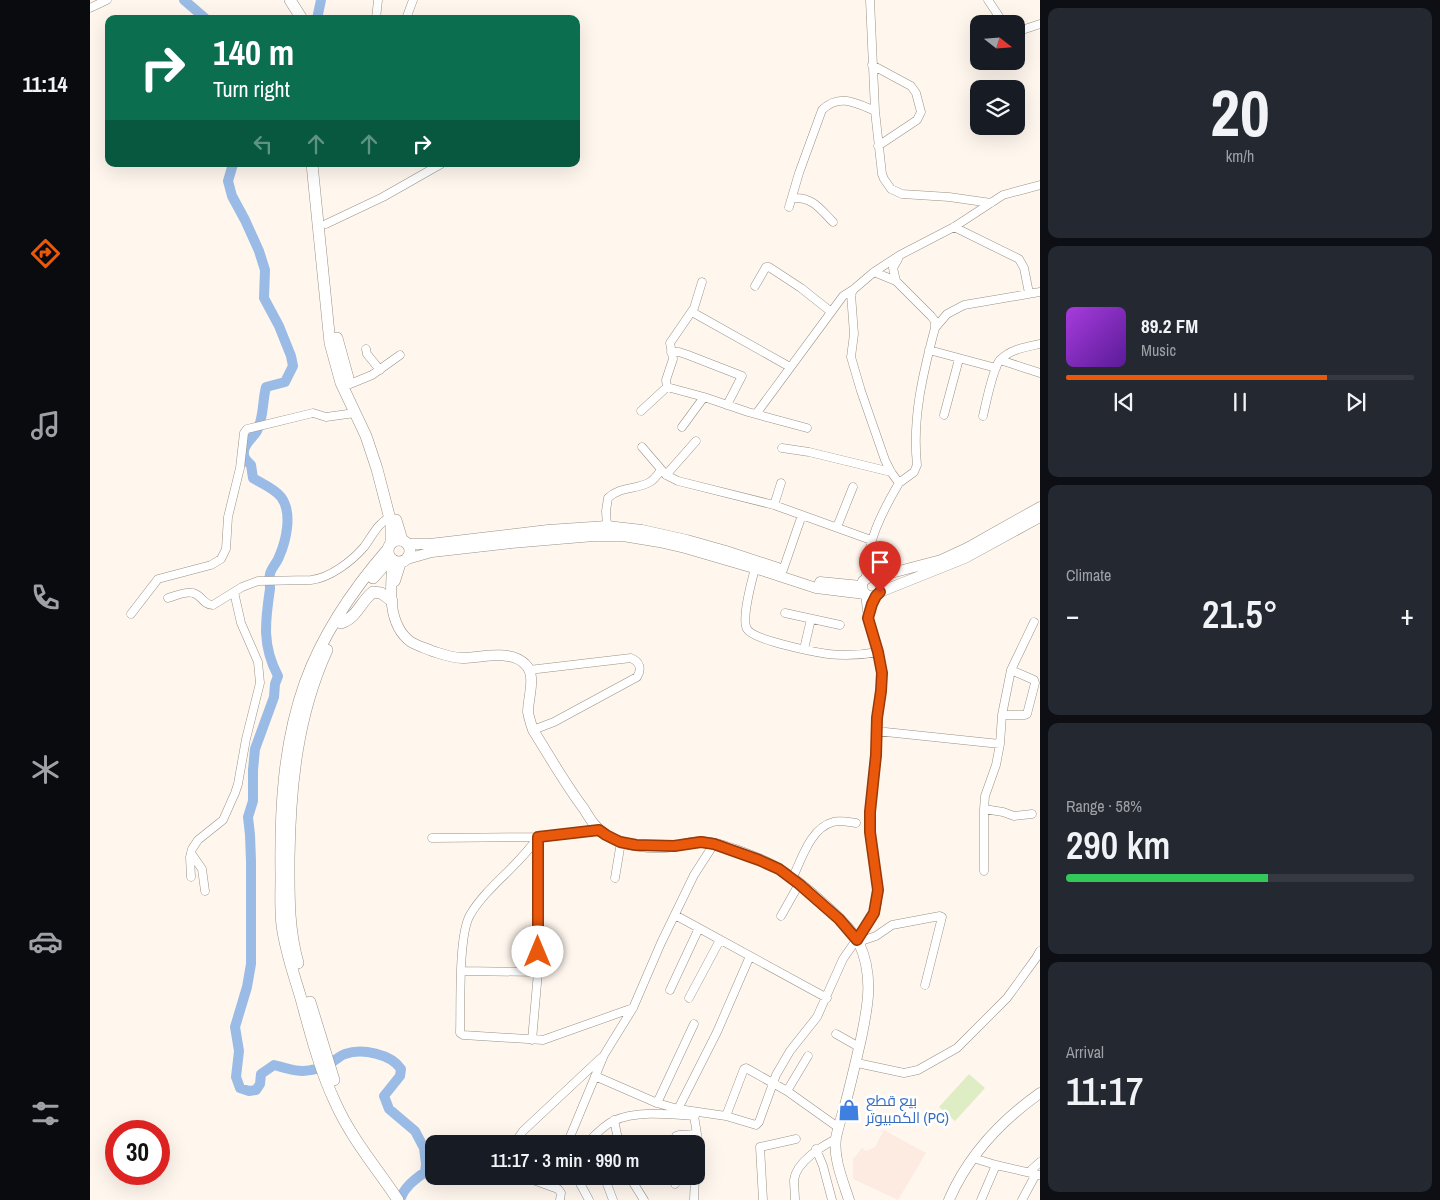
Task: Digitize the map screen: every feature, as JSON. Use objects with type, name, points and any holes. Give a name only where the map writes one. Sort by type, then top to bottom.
[{"type":"highway","points":[[282,0],[291,15]]},
{"type":"highway","points":[[290,0],[299,15]]},
{"type":"highway","points":[[312,167],[330,343],[334,363],[366,436],[378,469],[397,552]]},
{"type":"highway","points":[[319,167],[334,326],[338,346],[350,384],[387,475],[397,552],[364,589],[341,623],[320,667],[302,723],[293,781],[289,907],[294,950],[334,1100],[347,1127],[398,1200]]},
{"type":"highway","points":[[397,552],[369,571],[344,606],[313,662],[298,703],[285,768],[281,845],[281,924],[286,948],[322,1057],[352,1119],[380,1163],[407,1200]]},
{"type":"highway","points":[[341,623],[351,618],[368,596],[374,592],[392,598]]},
{"type":"main road","points":[[397,552],[424,544],[548,530],[642,530],[726,551],[814,581],[867,586],[941,560],[967,548],[1040,507]]},
{"type":"main road","points":[[867,586],[869,596],[878,594],[965,558],[1040,517]]},
{"type":"main road","points":[[397,552],[432,552],[512,543],[604,529],[623,536],[658,542],[755,568],[816,588],[882,584],[878,594]]},
{"type":"main road","points":[[397,552],[392,598],[399,628],[406,638],[419,646],[454,657],[504,656],[518,659],[526,665],[531,680],[528,710],[529,721],[572,792],[599,830],[620,842],[653,847],[701,842],[714,844],[759,860],[779,869],[796,881],[835,914],[858,941],[867,965],[869,980],[867,1014],[857,1063],[836,1138],[838,1164],[849,1200]]},
{"type":"main road","points":[[950,1200],[966,1167],[999,1127],[1021,1106],[1040,1093]]},
{"type":"street","points":[[376,15],[378,0]]},
{"type":"street","points":[[407,15],[413,0]]},
{"type":"street","points":[[870,0],[875,111],[878,146],[884,179],[896,193],[949,197],[991,203]]},
{"type":"street","points":[[988,0],[998,15]]},
{"type":"street","points":[[90,8],[102,1]]},
{"type":"street","points":[[1025,29],[1040,24]]},
{"type":"street","points":[[872,65],[911,86],[916,93],[921,112],[917,120],[878,146]]},
{"type":"street","points":[[789,207],[822,110],[827,104],[842,99],[850,100],[875,111]]},
{"type":"street","points":[[326,224],[383,197],[436,167]]},
{"type":"street","points":[[756,414],[842,296],[900,255],[954,227],[1004,195],[1040,185]]},
{"type":"street","points":[[793,198],[810,200],[833,222]]},
{"type":"street","points":[[954,227],[1019,259],[1024,268],[1029,293]]},
{"type":"street","points":[[896,281],[892,268],[900,255]]},
{"type":"street","points":[[755,286],[766,267],[769,267],[793,282],[830,312]]},
{"type":"street","points":[[595,1076],[657,1103],[678,1109],[726,1116],[756,1125],[759,1122],[773,1082],[790,1051],[817,1017],[843,959],[858,941],[874,913],[878,890],[872,854],[870,822],[882,673],[868,618],[866,563],[871,540],[890,500],[899,483],[914,472],[916,465],[917,408],[935,321],[896,281],[874,272]]},
{"type":"street","points":[[667,387],[666,380],[673,359],[670,343],[692,312],[702,282]]},
{"type":"street","points":[[854,289],[851,294],[854,334],[851,357],[861,391],[891,472],[899,483]]},
{"type":"street","points":[[935,328],[947,314],[964,305],[1040,292]]},
{"type":"street","points":[[692,312],[790,368]]},
{"type":"street","points":[[983,416],[996,368],[1000,360],[1013,351],[1040,344]]},
{"type":"street","points":[[366,349],[367,354],[380,370]]},
{"type":"street","points":[[929,350],[996,368]]},
{"type":"street","points":[[671,352],[688,355],[742,376],[727,405]]},
{"type":"street","points":[[350,384],[380,370],[400,355]]},
{"type":"street","points":[[944,415],[959,359]]},
{"type":"street","points":[[1000,360],[1040,372]]},
{"type":"street","points":[[667,387],[807,428]]},
{"type":"street","points":[[641,412],[667,387]]},
{"type":"street","points":[[682,427],[704,397]]},
{"type":"street","points":[[131,614],[158,579],[215,564],[223,556],[227,546],[229,507],[240,468],[244,433],[247,429],[313,413],[326,417],[355,413]]},
{"type":"street","points":[[604,529],[608,498],[616,491],[646,484],[663,472],[696,442]]},
{"type":"street","points":[[642,447],[663,472],[678,481],[774,505],[871,540]]},
{"type":"street","points":[[782,448],[809,452],[891,472]]},
{"type":"street","points":[[774,505],[781,484]]},
{"type":"street","points":[[838,527],[853,487]]},
{"type":"street","points":[[783,570],[802,515]]},
{"type":"street","points":[[168,598],[192,593],[197,595],[206,604],[213,606],[248,584],[258,581],[315,580],[340,567],[360,552],[379,524],[390,517]]},
{"type":"street","points":[[755,568],[745,618],[747,629],[757,637],[828,654],[878,652]]},
{"type":"street","points":[[191,876],[191,853],[198,840],[218,825],[228,812],[238,784],[246,739],[258,692],[259,666],[241,623],[234,592]]},
{"type":"street","points":[[868,618],[878,594]]},
{"type":"street","points":[[785,613],[840,625]]},
{"type":"street","points":[[804,649],[811,619]]},
{"type":"street","points":[[984,871],[985,796],[996,765],[1002,715],[1011,670],[1034,622]]},
{"type":"street","points":[[529,670],[631,658],[636,660],[640,666],[640,672],[637,677],[554,722],[533,730]]},
{"type":"street","points":[[1002,715],[1027,714],[1035,683],[1034,680],[1011,670]]},
{"type":"street","points":[[876,731],[1000,744]]},
{"type":"street","points":[[984,809],[1014,816],[1032,814]]},
{"type":"street","points":[[781,916],[812,838],[820,829],[834,822],[856,823]]},
{"type":"street","points":[[432,838],[538,837],[599,830]]},
{"type":"street","points":[[538,837],[528,852],[494,886],[470,915],[465,927],[461,971],[461,1034],[543,1040],[633,1008]]},
{"type":"street","points":[[532,1040],[538,972],[538,837]]},
{"type":"street","points":[[615,878],[620,842]]},
{"type":"street","points":[[571,1135],[604,1055],[633,1008],[660,943],[694,875],[714,844]]},
{"type":"street","points":[[191,853],[202,869],[205,891]]},
{"type":"street","points":[[675,915],[827,998]]},
{"type":"street","points":[[858,941],[876,936],[892,925],[942,917],[925,985]]},
{"type":"street","points":[[670,990],[699,928]]},
{"type":"street","points":[[689,998],[720,940]]},
{"type":"street","points":[[857,1063],[904,1073],[918,1070],[957,1048],[1007,998],[1040,951]]},
{"type":"street","points":[[678,1109],[717,1032],[750,956]]},
{"type":"street","points":[[461,971],[538,972]]},
{"type":"street","points":[[657,1103],[694,1024]]},
{"type":"street","points":[[836,1034],[859,1047]]},
{"type":"street","points":[[521,1135],[604,1055]]},
{"type":"street","points":[[787,1091],[808,1056]]},
{"type":"street","points":[[726,1116],[745,1068],[773,1082],[839,1128]]},
{"type":"street","points":[[596,1135],[614,1120],[643,1115],[667,1113],[739,1121]]},
{"type":"street","points":[[679,1135],[698,1134],[694,1116]]},
{"type":"street","points":[[614,1120],[617,1135]]},
{"type":"street","points":[[795,1200],[794,1178],[800,1168],[816,1150],[836,1138]]},
{"type":"street","points":[[763,1200],[760,1146],[796,1139]]},
{"type":"street","points":[[816,1150],[823,1166],[832,1200]]},
{"type":"street","points":[[973,1158],[1035,1173]]},
{"type":"street","points":[[1022,1200],[1040,1162]]},
{"type":"street","points":[[981,1200],[996,1165]]},
{"type":"street","points":[[547,1185],[558,1189],[561,1193],[560,1200]]},
{"type":"street","points":[[582,1185],[589,1200]]},
{"type":"street","points":[[607,1185],[613,1200]]},
{"type":"street","points":[[635,1185],[644,1200]]},
{"type":"street","points":[[694,1200],[695,1185]]},
{"type":"shaded area","points":[[884,1130],[926,1153],[898,1200],[853,1179],[853,1159],[862,1148],[866,1151],[875,1147]]},
{"type":"green space","points":[[969,1074],[985,1088],[955,1121],[939,1107]]},
{"type":"waterway","points":[[184,0],[201,15]]},
{"type":"waterway","points":[[318,15],[321,0]]},
{"type":"waterway","points":[[232,167],[228,181],[232,196],[259,251],[265,270],[264,298],[279,326],[293,366],[285,382],[266,387],[259,426],[244,451],[245,457],[251,465],[253,478],[278,494],[285,504],[287,527],[284,543],[270,576],[266,634],[269,654],[278,676],[274,697],[255,749],[253,801],[248,817],[251,861],[251,964],[247,987],[235,1027],[239,1051],[236,1077],[240,1088],[249,1091],[256,1090],[260,1084],[261,1074],[274,1065],[297,1071],[306,1071],[325,1066],[352,1052],[368,1052],[390,1059],[401,1069],[400,1076],[384,1096],[389,1109],[415,1131],[424,1148],[426,1164],[425,1172],[413,1181],[400,1200]]},
{"type":"place","name":"بيع قطع الكمبيوتر (PC)","points":[[849,1110]]},
{"type":"route","points":[[538,952],[538,837],[599,830],[620,842],[653,847],[701,842],[714,844],[759,860],[779,869],[831,910],[857,940],[874,913],[878,890],[872,854],[870,812],[882,673],[868,618],[872,604],[880,592]]}]
